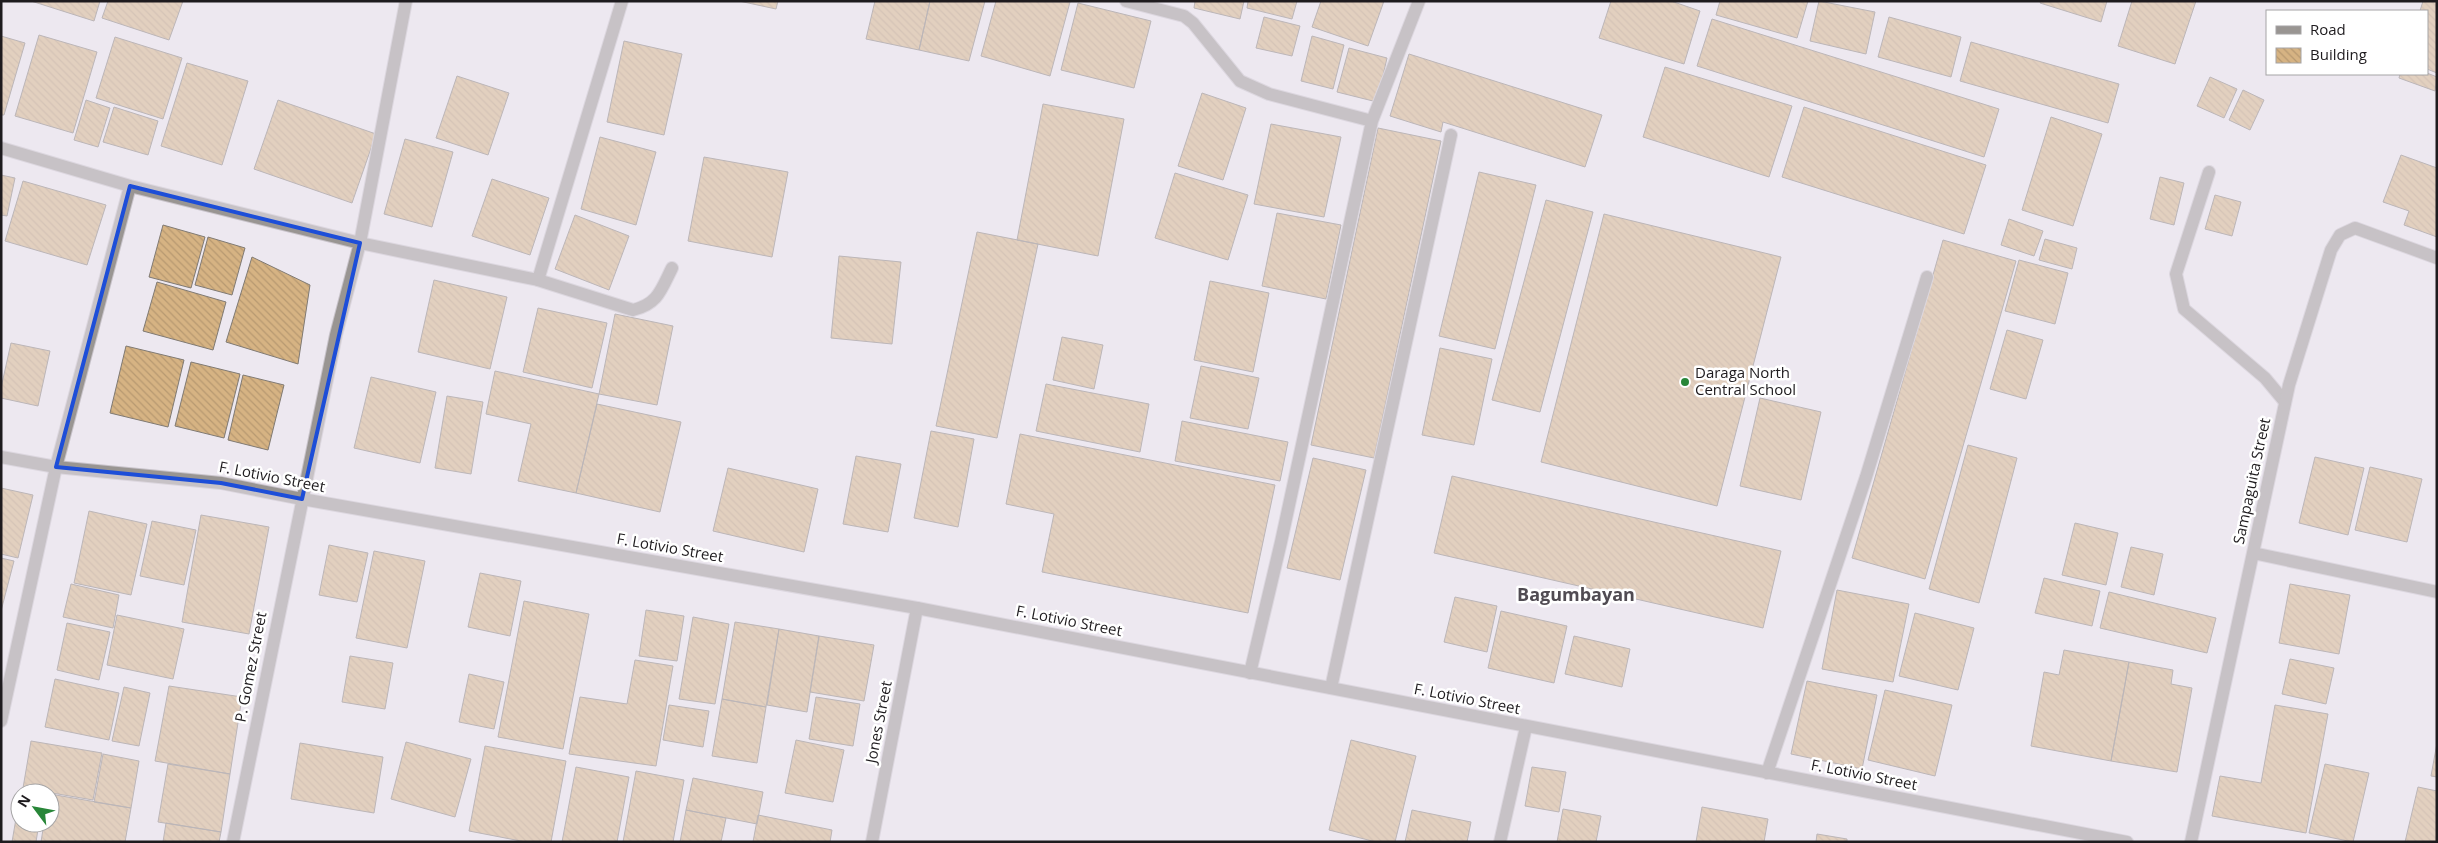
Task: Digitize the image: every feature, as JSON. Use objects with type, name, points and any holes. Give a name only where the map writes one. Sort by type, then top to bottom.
[{"type":"street","name":"P. Gomez Street","points":[[233,842],[336,335],[360,243],[406,1]]},
{"type":"street","points":[[538,280],[622,1]]},
{"type":"street","points":[[1126,1],[1184,16],[1193,23],[1240,80],[1269,94],[1372,121]]},
{"type":"street","points":[[1250,673],[1281,542],[1372,121],[1419,1]]},
{"type":"street","points":[[1331,688],[1451,135]]},
{"type":"street","points":[[1,148],[130,186],[360,243],[538,280],[633,310],[646,307],[657,298],[672,268]]},
{"type":"street","points":[[2209,172],[2176,274],[2184,309],[2265,378],[2285,402]]},
{"type":"street","points":[[1,721],[56,467],[130,186]]},
{"type":"street","name":"Sampaguita Street","points":[[2191,842],[2285,402],[2331,250],[2340,235],[2356,228],[2437,258]]},
{"type":"street","points":[[1767,773],[1866,477],[1927,276]]},
{"type":"street","name":"F. Lotivio Street","points":[[1,457],[56,467],[221,483],[917,608],[2127,842]]},
{"type":"street","points":[[2253,553],[2437,592]]},
{"type":"street","name":"Jones Street","points":[[872,842],[917,608]]},
{"type":"street","points":[[1500,842],[1526,727]]},
{"type":"highlighted area","points":[[130,186],[360,243],[302,499],[221,483],[56,467]]},
{"type":"building","points":[[31,1],[100,1],[94,21]]},
{"type":"building","points":[[108,1],[183,1],[169,40],[102,18]]},
{"type":"building","points":[[739,1],[778,1],[776,9]]},
{"type":"building","points":[[875,1],[930,1],[919,50],[866,39]]},
{"type":"building","points":[[930,1],[985,1],[969,61],[919,50]]},
{"type":"building","points":[[996,1],[1070,2],[1050,76],[981,56]]},
{"type":"building","points":[[1195,1],[1244,1],[1240,19],[1194,8]]},
{"type":"building","points":[[1248,1],[1297,1],[1292,19],[1247,8]]},
{"type":"building","points":[[1321,1],[1384,1],[1368,46],[1312,27]]},
{"type":"building","points":[[1611,1],[1671,1],[1700,11],[1684,64],[1599,38]]},
{"type":"building","points":[[1720,1],[1808,1],[1797,38],[1716,15]]},
{"type":"building","points":[[1819,1],[1875,12],[1866,54],[1810,41]]},
{"type":"building","points":[[2041,1],[2107,1],[2101,22],[2040,3]]},
{"type":"building","points":[[2132,1],[2196,1],[2175,64],[2118,46]]},
{"type":"building","points":[[2423,1],[2437,1],[2437,73],[2428,69],[2428,10],[2420,10]]},
{"type":"building","points":[[1078,3],[1151,21],[1134,88],[1061,70]]},
{"type":"building","points":[[1264,17],[1300,26],[1292,56],[1256,48]]},
{"type":"building","points":[[1889,17],[1961,37],[1951,77],[1878,57]]},
{"type":"building","points":[[1712,19],[1999,109],[1984,157],[1697,66]]},
{"type":"building","points":[[39,35],[97,52],[73,133],[15,116]]},
{"type":"building","points":[[1,36],[25,43],[4,115],[1,115]]},
{"type":"building","points":[[1312,36],[1344,45],[1333,89],[1301,81]]},
{"type":"building","points":[[115,37],[182,58],[163,119],[96,98]]},
{"type":"building","points":[[624,41],[682,54],[664,135],[607,122]]},
{"type":"building","points":[[1971,42],[2119,84],[2108,123],[1960,81]]},
{"type":"building","points":[[1349,48],[1387,58],[1377,102],[1337,92]]},
{"type":"building","points":[[1409,54],[1602,115],[1585,167],[1443,122],[1441,132],[1390,116]]},
{"type":"building","points":[[187,63],[248,81],[222,165],[161,146]]},
{"type":"building","points":[[1665,67],[1792,106],[1769,177],[1643,137]]},
{"type":"building","points":[[2428,73],[2437,77],[2435,91],[2399,78],[2400,75],[2428,75]]},
{"type":"building","points":[[457,76],[509,93],[488,155],[436,138]]},
{"type":"building","points":[[2210,77],[2237,89],[2224,118],[2197,106]]},
{"type":"building","points":[[2243,90],[2264,100],[2250,130],[2229,120]]},
{"type":"building","points":[[1202,93],[1246,108],[1223,180],[1178,166]]},
{"type":"building","points":[[86,100],[110,108],[98,147],[74,140]]},
{"type":"building","points":[[278,100],[376,134],[352,203],[254,169]]},
{"type":"building","points":[[1043,104],[1124,119],[1098,256],[1017,240]]},
{"type":"building","points":[[114,107],[158,121],[148,155],[103,142]]},
{"type":"building","points":[[1804,107],[1986,165],[1964,234],[1782,177]]},
{"type":"building","points":[[2051,117],[2102,134],[2073,226],[2022,210]]},
{"type":"building","points":[[1271,124],[1341,137],[1324,217],[1254,204]]},
{"type":"building","points":[[1378,128],[1441,141],[1374,458],[1311,445]]},
{"type":"building","points":[[600,137],[656,152],[636,225],[581,209]]},
{"type":"building","points":[[405,139],[453,152],[432,227],[384,214]]},
{"type":"building","points":[[2401,155],[2437,168],[2437,237],[2404,225],[2409,211],[2383,202]]},
{"type":"building","points":[[704,157],[788,172],[772,257],[688,241]]},
{"type":"building","points":[[1479,172],[1536,185],[1495,349],[1439,336]]},
{"type":"building","points":[[1175,173],[1248,195],[1228,260],[1155,238]]},
{"type":"building","points":[[1,175],[15,178],[7,216],[1,215]]},
{"type":"building","points":[[2160,177],[2184,183],[2174,225],[2150,219]]},
{"type":"building","points":[[492,179],[549,198],[530,255],[472,236]]},
{"type":"building","points":[[23,181],[106,205],[87,265],[5,241]]},
{"type":"building","points":[[2215,195],[2241,202],[2232,236],[2205,229]]},
{"type":"building","points":[[1546,200],[1593,212],[1540,412],[1492,400]]},
{"type":"building","points":[[1277,213],[1341,225],[1326,299],[1262,286]]},
{"type":"building","points":[[1604,214],[1781,257],[1717,506],[1541,462]]},
{"type":"building","points":[[575,215],[629,236],[609,290],[555,269]]},
{"type":"building","points":[[2009,219],[2043,231],[2034,256],[2001,245]]},
{"type":"building","points":[[163,225],[205,237],[191,288],[149,277]]},
{"type":"building","points":[[977,232],[1038,244],[997,438],[936,426]]},
{"type":"building","points":[[208,237],[245,248],[232,295],[195,285]]},
{"type":"building","points":[[2045,239],[2077,248],[2072,269],[2039,260]]},
{"type":"building","points":[[1943,240],[2016,261],[1925,579],[1852,558]]},
{"type":"building","points":[[839,256],[901,262],[892,344],[831,338]]},
{"type":"building","points":[[252,257],[310,285],[298,364],[226,342]]},
{"type":"building","points":[[2019,260],[2068,273],[2055,324],[2005,311]]},
{"type":"building","points":[[434,280],[507,297],[490,369],[418,352]]},
{"type":"building","points":[[1210,281],[1269,293],[1253,372],[1194,360]]},
{"type":"building","points":[[157,282],[226,302],[213,350],[143,331]]},
{"type":"building","points":[[538,308],[607,323],[592,388],[523,372]]},
{"type":"building","points":[[615,314],[673,326],[657,405],[599,394]]},
{"type":"building","points":[[2007,330],[2043,340],[2026,399],[1990,389]]},
{"type":"building","points":[[1062,337],[1103,345],[1094,389],[1053,380]]},
{"type":"building","points":[[11,343],[50,351],[38,406],[1,398],[1,388]]},
{"type":"building","points":[[126,346],[184,360],[168,427],[110,413]]},
{"type":"building","points":[[1440,348],[1492,359],[1474,445],[1422,435]]},
{"type":"building","points":[[191,362],[240,374],[224,438],[175,426]]},
{"type":"building","points":[[1201,366],[1259,378],[1248,429],[1190,418]]},
{"type":"building","points":[[495,371],[599,394],[576,493],[518,481],[531,424],[486,414]]},
{"type":"building","points":[[243,375],[284,385],[268,450],[228,440]]},
{"type":"building","points":[[371,377],[436,392],[420,463],[354,448]]},
{"type":"building","points":[[1046,384],[1149,404],[1140,452],[1036,431]]},
{"type":"building","points":[[447,396],[483,402],[471,474],[435,468]]},
{"type":"building","points":[[1760,398],[1821,412],[1801,500],[1740,486]]},
{"type":"building","points":[[597,404],[681,422],[660,512],[576,493]]},
{"type":"building","points":[[1182,421],[1288,442],[1280,481],[1175,461]]},
{"type":"building","points":[[931,431],[974,439],[958,527],[914,518]]},
{"type":"building","points":[[1020,434],[1275,485],[1248,613],[1042,572],[1054,514],[1006,504]]},
{"type":"building","points":[[1968,445],[2017,458],[1979,603],[1929,589]]},
{"type":"building","points":[[856,456],[901,464],[888,532],[843,524]]},
{"type":"building","points":[[2315,457],[2364,468],[2348,535],[2299,523]]},
{"type":"building","points":[[1313,458],[1366,470],[1340,580],[1287,568]]},
{"type":"building","points":[[2370,467],[2422,479],[2407,542],[2355,530]]},
{"type":"building","points":[[728,468],[818,489],[804,552],[713,531]]},
{"type":"building","points":[[1452,476],[1781,551],[1763,628],[1434,553]]},
{"type":"building","points":[[1,488],[33,495],[18,558],[1,554]]},
{"type":"building","points":[[89,511],[147,524],[131,595],[74,583]]},
{"type":"building","points":[[201,515],[269,527],[249,634],[182,622]]},
{"type":"building","points":[[152,521],[196,530],[184,585],[140,576]]},
{"type":"building","points":[[2075,523],[2118,533],[2106,585],[2062,575]]},
{"type":"building","points":[[329,545],[368,553],[357,602],[319,595]]},
{"type":"building","points":[[2131,547],[2163,554],[2154,595],[2121,587]]},
{"type":"building","points":[[374,551],[425,561],[407,648],[356,638]]},
{"type":"building","points":[[1,558],[14,561],[1,611]]},
{"type":"building","points":[[480,573],[521,581],[510,636],[468,627]]},
{"type":"building","points":[[2044,578],[2100,591],[2092,626],[2035,613]]},
{"type":"building","points":[[71,584],[119,595],[113,628],[63,617]]},
{"type":"building","points":[[2290,584],[2350,595],[2339,654],[2279,643]]},
{"type":"building","points":[[1837,590],[1909,604],[1893,682],[1822,669]]},
{"type":"building","points":[[2109,592],[2216,618],[2207,653],[2100,628]]},
{"type":"building","points":[[1455,597],[1497,606],[1487,652],[1444,642]]},
{"type":"building","points":[[524,601],[589,614],[563,749],[498,737]]},
{"type":"building","points":[[646,610],[684,616],[677,661],[639,656]]},
{"type":"building","points":[[1501,611],[1567,626],[1554,683],[1488,668]]},
{"type":"building","points":[[1915,613],[1974,628],[1958,690],[1899,676]]},
{"type":"building","points":[[117,615],[184,629],[173,679],[107,665]]},
{"type":"building","points":[[693,617],[729,624],[715,704],[679,699]]},
{"type":"building","points":[[735,622],[779,629],[766,707],[722,699]]},
{"type":"building","points":[[67,623],[110,632],[99,680],[57,670]]},
{"type":"building","points":[[779,629],[819,636],[807,712],[767,705]]},
{"type":"building","points":[[819,636],[874,645],[864,701],[810,692]]},
{"type":"building","points":[[1574,636],[1630,649],[1622,687],[1565,674]]},
{"type":"building","points":[[2064,650],[2129,662],[2111,761],[2031,746],[2044,672],[2059,675]]},
{"type":"building","points":[[350,656],[393,663],[385,709],[342,702]]},
{"type":"building","points":[[2290,659],[2334,668],[2326,704],[2282,694]]},
{"type":"building","points":[[635,660],[673,666],[656,766],[569,754],[580,697],[627,704]]},
{"type":"building","points":[[2129,662],[2173,670],[2171,684],[2192,688],[2177,772],[2111,761]]},
{"type":"building","points":[[469,674],[504,682],[494,729],[459,722]]},
{"type":"building","points":[[55,679],[119,693],[109,740],[45,727]]},
{"type":"building","points":[[1807,681],[1877,695],[1862,769],[1791,754]]},
{"type":"building","points":[[169,686],[242,697],[230,774],[155,761]]},
{"type":"building","points":[[124,687],[150,693],[139,746],[112,741]]},
{"type":"building","points":[[1885,690],[1952,705],[1935,776],[1868,760]]},
{"type":"building","points":[[816,697],[860,704],[853,746],[809,739]]},
{"type":"building","points":[[722,699],[766,707],[757,763],[712,756]]},
{"type":"building","points":[[669,705],[709,711],[703,747],[663,740]]},
{"type":"building","points":[[2275,705],[2328,714],[2306,833],[2212,816],[2220,776],[2261,783]]},
{"type":"building","points":[[796,740],[844,750],[833,802],[785,793]]},
{"type":"building","points":[[1351,740],[1416,756],[1395,842],[1376,842],[1329,830]]},
{"type":"building","points":[[31,741],[102,753],[93,800],[60,794],[60,783],[24,783]]},
{"type":"building","points":[[406,742],[471,759],[455,817],[391,799]]},
{"type":"building","points":[[300,743],[383,757],[374,813],[291,799]]},
{"type":"building","points":[[2437,743],[2437,777],[2431,776]]},
{"type":"building","points":[[485,746],[566,761],[551,842],[526,842],[469,831]]},
{"type":"building","points":[[103,754],[139,761],[131,808],[94,802]]},
{"type":"building","points":[[168,764],[230,774],[221,832],[158,822]]},
{"type":"building","points":[[2325,764],[2369,773],[2353,842],[2309,833]]},
{"type":"building","points":[[576,767],[629,777],[617,842],[562,842]]},
{"type":"building","points":[[1532,767],[1566,772],[1559,812],[1525,806]]},
{"type":"building","points":[[636,771],[684,780],[673,842],[623,842]]},
{"type":"building","points":[[693,778],[763,792],[757,824],[686,810]]},
{"type":"building","points":[[2418,787],[2437,791],[2437,842],[2405,842]]},
{"type":"building","points":[[60,796],[131,808],[125,842],[41,842],[42,833],[60,833]]},
{"type":"building","points":[[1702,807],[1768,819],[1764,842],[1696,842]]},
{"type":"building","points":[[1563,809],[1601,816],[1596,842],[1557,842]]},
{"type":"building","points":[[686,810],[726,818],[721,842],[680,842]]},
{"type":"building","points":[[1412,810],[1471,822],[1467,842],[1405,842]]},
{"type":"building","points":[[758,815],[832,830],[830,842],[753,842]]},
{"type":"building","points":[[166,823],[221,832],[219,842],[163,842]]},
{"type":"building","points":[[14,833],[37,833],[36,842],[12,842]]},
{"type":"building","points":[[1817,834],[1847,839],[1847,842],[1816,842]]},
{"type":"place","name":"Daraga North Central School","points":[[1685,382]]},
{"type":"district","name":"Bagumbayan","points":[[1576,595]]}]
